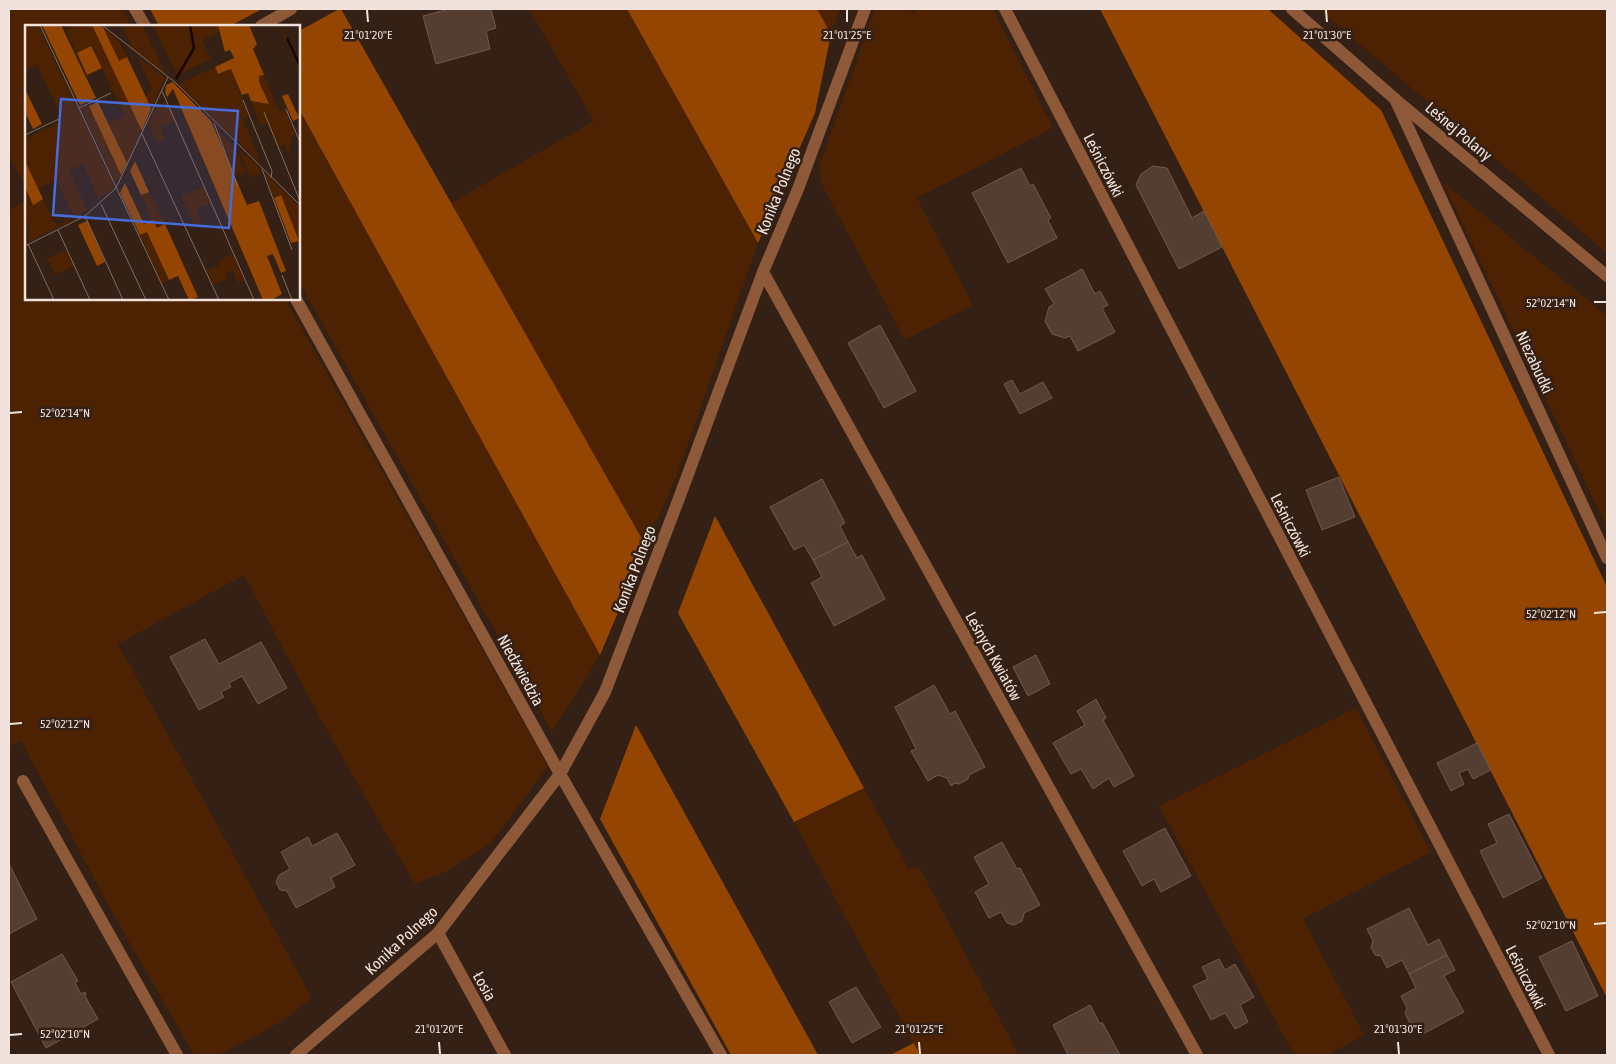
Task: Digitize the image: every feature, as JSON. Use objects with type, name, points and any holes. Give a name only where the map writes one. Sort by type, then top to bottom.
[{"type":"street","points":[[135,9],[144,25]]},
{"type":"street","points":[[263,25],[292,9]]},
{"type":"street","name":"Konika Polnego","points":[[298,1055],[438,933],[560,774],[605,692],[763,272],[798,189],[865,9]]},
{"type":"street","name":"Leśniczówki","points":[[1005,9],[1549,1055]]},
{"type":"street","name":"Leśnej Polany","points":[[1292,9],[1395,99],[1607,276]]},
{"type":"street","name":"Niezabudki","points":[[1395,99],[1607,558]]},
{"type":"street","name":"Leśnych Kwiatów","points":[[763,272],[1197,1055]]},
{"type":"street","name":"Niedźwiedzia","points":[[297,300],[560,774],[722,1055]]},
{"type":"street","points":[[23,781],[177,1055]]},
{"type":"street","name":"Łosia","points":[[438,933],[505,1055]]},
{"type":"shaded area","points":[[9,9],[122,9],[131,25],[25,25],[25,185],[9,157]]},
{"type":"shaded area","points":[[150,9],[262,9],[232,25],[158,25]]},
{"type":"shaded area","points":[[341,9],[646,546],[600,655],[300,111],[300,30]]},
{"type":"shaded area","points":[[529,9],[627,9],[758,243],[677,475],[646,546],[451,203],[594,121]]},
{"type":"shaded area","points":[[627,9],[817,9],[831,34],[815,113],[758,243]]},
{"type":"shaded area","points":[[817,9],[839,9],[831,34]]},
{"type":"shaded area","points":[[875,9],[910,9],[913,14],[916,9],[993,9],[1053,128],[917,198],[973,305],[905,340],[821,183],[820,164]]},
{"type":"shaded area","points":[[1100,9],[1268,9],[1381,110],[1607,587],[1607,998]]},
{"type":"shaded area","points":[[1318,9],[1607,9],[1607,253]]},
{"type":"shaded area","points":[[300,111],[600,655],[552,732],[300,284]]},
{"type":"shaded area","points":[[1443,182],[1607,316],[1607,528]]},
{"type":"shaded area","points":[[25,201],[25,300],[286,300],[548,766],[490,844],[445,872],[415,884],[319,716],[244,575],[118,644],[312,998],[272,1027],[218,1055],[194,1055],[111,910],[21,741],[9,747],[9,210]]},
{"type":"shaded area","points":[[715,516],[864,788],[794,822],[678,613]]},
{"type":"shaded area","points":[[1356,708],[1431,852],[1303,919],[1364,1035],[1328,1055],[1294,1055],[1159,806]]},
{"type":"shaded area","points":[[636,725],[818,1055],[731,1055],[600,819]]},
{"type":"shaded area","points":[[864,788],[909,870],[918,865],[1019,1055],[920,1055],[794,822]]},
{"type":"shaded area","points":[[914,1043],[920,1055],[890,1055]]},
{"type":"building","points":[[449,9],[491,9],[496,28],[486,31],[490,49],[436,64],[423,16]]},
{"type":"building","points":[[1153,166],[1167,168],[1192,218],[1204,211],[1222,247],[1179,269],[1136,185],[1141,174]]},
{"type":"building","points":[[1021,168],[1030,186],[1033,184],[1051,218],[1048,220],[1057,238],[1008,263],[972,193]]},
{"type":"building","points":[[1082,269],[1095,294],[1100,291],[1108,305],[1102,308],[1115,332],[1078,351],[1070,336],[1065,338],[1052,334],[1045,321],[1049,307],[1054,304],[1045,289]]},
{"type":"building","points":[[880,325],[916,391],[884,408],[848,343]]},
{"type":"building","points":[[1012,380],[1020,394],[1043,382],[1052,398],[1020,414],[1004,384]]},
{"type":"building","points":[[1339,477],[1355,517],[1322,530],[1306,490]]},
{"type":"building","points":[[822,479],[845,523],[840,526],[848,542],[813,560],[804,545],[794,550],[770,507]]},
{"type":"building","points":[[848,542],[857,558],[862,555],[885,599],[834,626],[811,583],[822,577],[813,560]]},
{"type":"building","points":[[205,639],[219,664],[261,642],[287,688],[258,704],[242,676],[229,683],[231,687],[221,692],[224,697],[199,710],[170,657]]},
{"type":"building","points":[[1036,655],[1050,684],[1028,696],[1013,667]]},
{"type":"building","points":[[934,685],[950,714],[955,711],[985,767],[969,775],[968,779],[951,786],[947,778],[938,775],[928,781],[911,751],[916,749],[895,707]]},
{"type":"building","points":[[1096,699],[1106,718],[1103,720],[1134,776],[1114,787],[1109,778],[1093,789],[1081,769],[1071,774],[1053,743],[1085,725],[1077,711]]},
{"type":"building","points":[[1477,743],[1491,770],[1473,779],[1468,769],[1459,773],[1464,784],[1451,791],[1437,763]]},
{"type":"building","points":[[1509,814],[1542,878],[1503,898],[1480,851],[1497,843],[1488,824]]},
{"type":"building","points":[[1165,828],[1191,876],[1161,892],[1154,879],[1142,886],[1123,851]]},
{"type":"building","points":[[337,833],[355,865],[331,878],[335,887],[296,908],[287,891],[280,890],[276,882],[279,875],[290,869],[281,852],[308,837],[312,846]]},
{"type":"building","points":[[1002,842],[1017,869],[1020,868],[1040,905],[1024,913],[1022,921],[1014,925],[1007,923],[1001,912],[989,918],[975,892],[989,884],[974,857]]},
{"type":"building","points":[[9,864],[37,919],[9,934]]},
{"type":"building","points":[[1409,908],[1428,945],[1439,939],[1447,955],[1409,974],[1402,960],[1387,968],[1381,956],[1375,955],[1371,947],[1373,941],[1367,929]]},
{"type":"building","points":[[1572,941],[1598,996],[1566,1011],[1539,957]]},
{"type":"building","points":[[62,954],[78,981],[75,983],[81,994],[85,992],[85,996],[98,1019],[46,1048],[11,982]]},
{"type":"building","points":[[1447,955],[1455,970],[1444,976],[1464,1012],[1421,1035],[1415,1023],[1409,1022],[1405,1013],[1407,1008],[1401,996],[1416,988],[1409,974]]},
{"type":"building","points":[[1219,959],[1225,970],[1235,964],[1254,997],[1240,1005],[1248,1022],[1235,1029],[1225,1013],[1211,1020],[1193,986],[1208,979],[1202,967]]},
{"type":"building","points":[[856,987],[881,1027],[852,1043],[829,1002]]},
{"type":"building","points":[[1090,1005],[1100,1024],[1102,1022],[1120,1055],[1068,1055],[1053,1025]]}]
